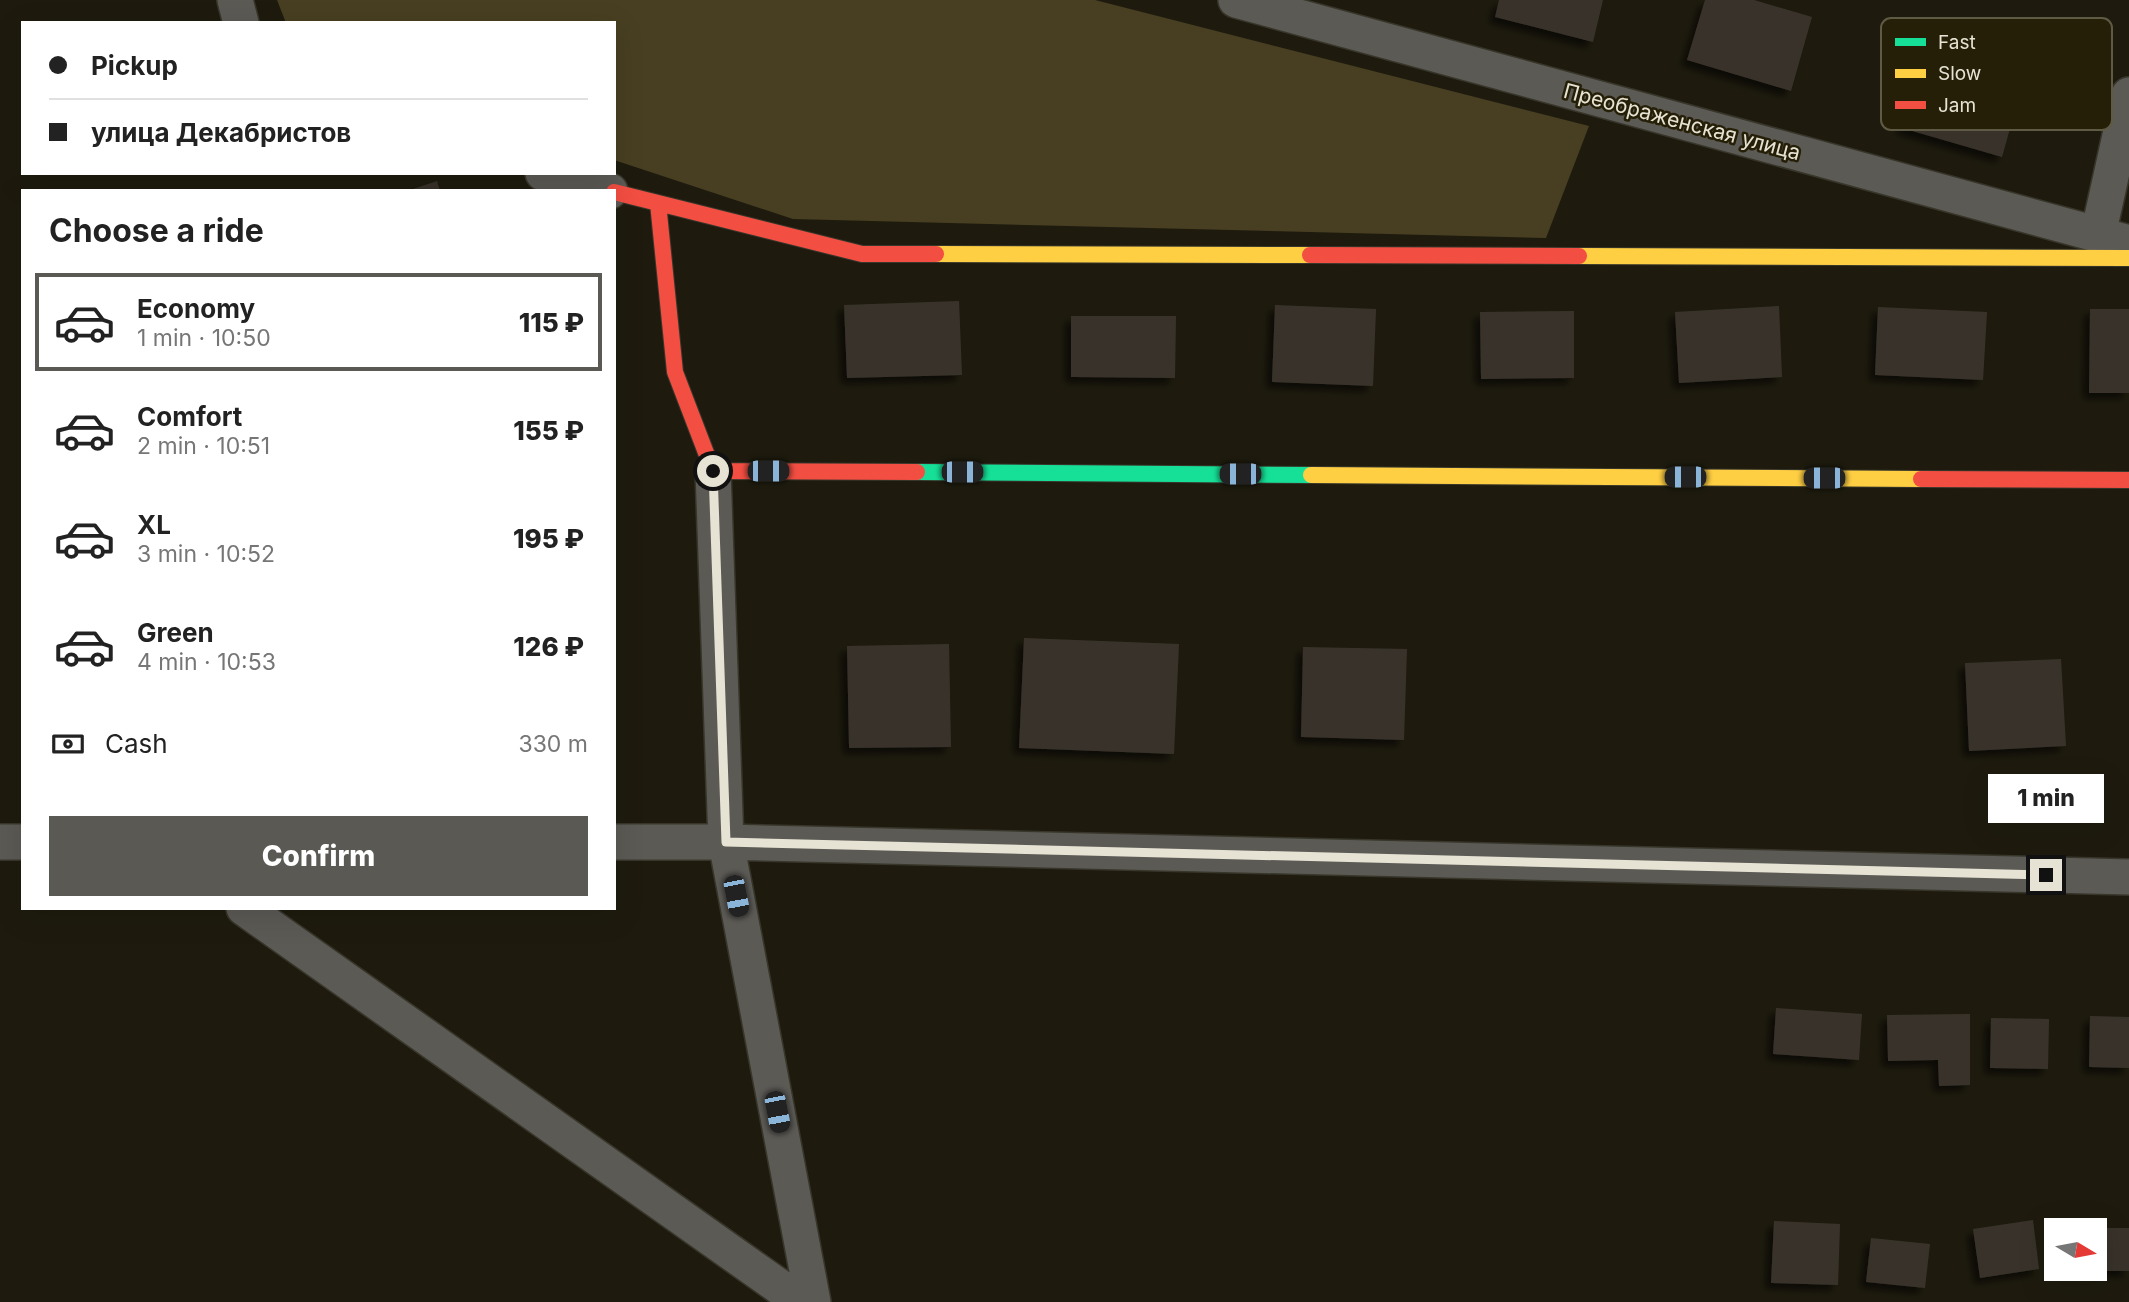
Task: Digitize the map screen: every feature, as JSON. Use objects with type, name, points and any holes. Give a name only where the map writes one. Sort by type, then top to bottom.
[{"type":"street","points":[[235,0],[240,21]]},
{"type":"street","name":"Преображенская улица","points":[[1236,0],[2114,239]]},
{"type":"street","points":[[2114,239],[2129,95]]},
{"type":"street","points":[[551,175],[604,189]]},
{"type":"street","points":[[616,192],[862,254],[2129,258]]},
{"type":"street","points":[[658,203],[675,372],[713,471],[726,842],[813,1302]]},
{"type":"street","points":[[713,471],[2129,480]]},
{"type":"street","points":[[0,842],[21,842]]},
{"type":"street","points":[[616,842],[726,842],[2129,877]]},
{"type":"street","points":[[247,910],[801,1302]]},
{"type":"shaded area","points":[[277,0],[1095,0],[1589,126],[1546,238],[793,219],[616,161],[616,21],[285,21]]},
{"type":"building","points":[[1499,0],[1603,0],[1593,42],[1495,17]]},
{"type":"building","points":[[1705,0],[1754,0],[1812,17],[1791,91],[1687,60]]},
{"type":"building","points":[[1909,130],[2010,130],[2002,157]]},
{"type":"building","points":[[437,181],[439,189],[413,189]]},
{"type":"building","points":[[959,301],[962,375],[847,378],[844,305]]},
{"type":"building","points":[[1275,305],[1376,309],[1373,386],[1272,382]]},
{"type":"building","points":[[1779,306],[1782,377],[1679,383],[1675,312]]},
{"type":"building","points":[[1878,307],[1987,312],[1983,380],[1875,375]]},
{"type":"building","points":[[2090,309],[2129,309],[2129,393],[2089,393]]},
{"type":"building","points":[[1574,311],[1574,378],[1481,379],[1480,312]]},
{"type":"building","points":[[1071,316],[1176,316],[1175,378],[1071,377]]},
{"type":"building","points":[[1024,638],[1179,644],[1174,754],[1019,748]]},
{"type":"building","points":[[949,644],[951,747],[849,748],[847,646]]},
{"type":"building","points":[[1303,647],[1407,649],[1404,740],[1301,737]]},
{"type":"building","points":[[2061,659],[2066,746],[1969,751],[1965,663]]},
{"type":"building","points":[[1776,1008],[1862,1014],[1859,1060],[1773,1054]]},
{"type":"building","points":[[1970,1014],[1970,1085],[1939,1086],[1938,1060],[1888,1061],[1887,1015]]},
{"type":"building","points":[[2090,1016],[2129,1017],[2129,1068],[2089,1067]]},
{"type":"building","points":[[1991,1018],[2049,1019],[2048,1069],[1990,1068]]},
{"type":"building","points":[[2033,1220],[2039,1269],[1980,1278],[1973,1229]]},
{"type":"building","points":[[1774,1221],[1840,1224],[1838,1285],[1771,1283]]},
{"type":"building","points":[[2107,1228],[2129,1228],[2129,1271],[2107,1271]]},
{"type":"building","points":[[1871,1238],[1930,1244],[1925,1288],[1866,1282]]},
{"type":"traffic: fast","points":[[917,472],[1311,475]]},
{"type":"traffic: slow","points":[[936,254],[1310,255]]},
{"type":"traffic: slow","points":[[1579,256],[2129,258]]},
{"type":"traffic: slow","points":[[1311,475],[1921,479]]},
{"type":"traffic: jam","points":[[616,192],[862,254],[936,254]]},
{"type":"traffic: jam","points":[[658,203],[675,372],[713,471],[917,472]]},
{"type":"traffic: jam","points":[[1310,255],[1579,256]]},
{"type":"traffic: jam","points":[[1921,479],[2129,480]]},
{"type":"route","points":[[713,471],[726,842],[2046,875]]}]
